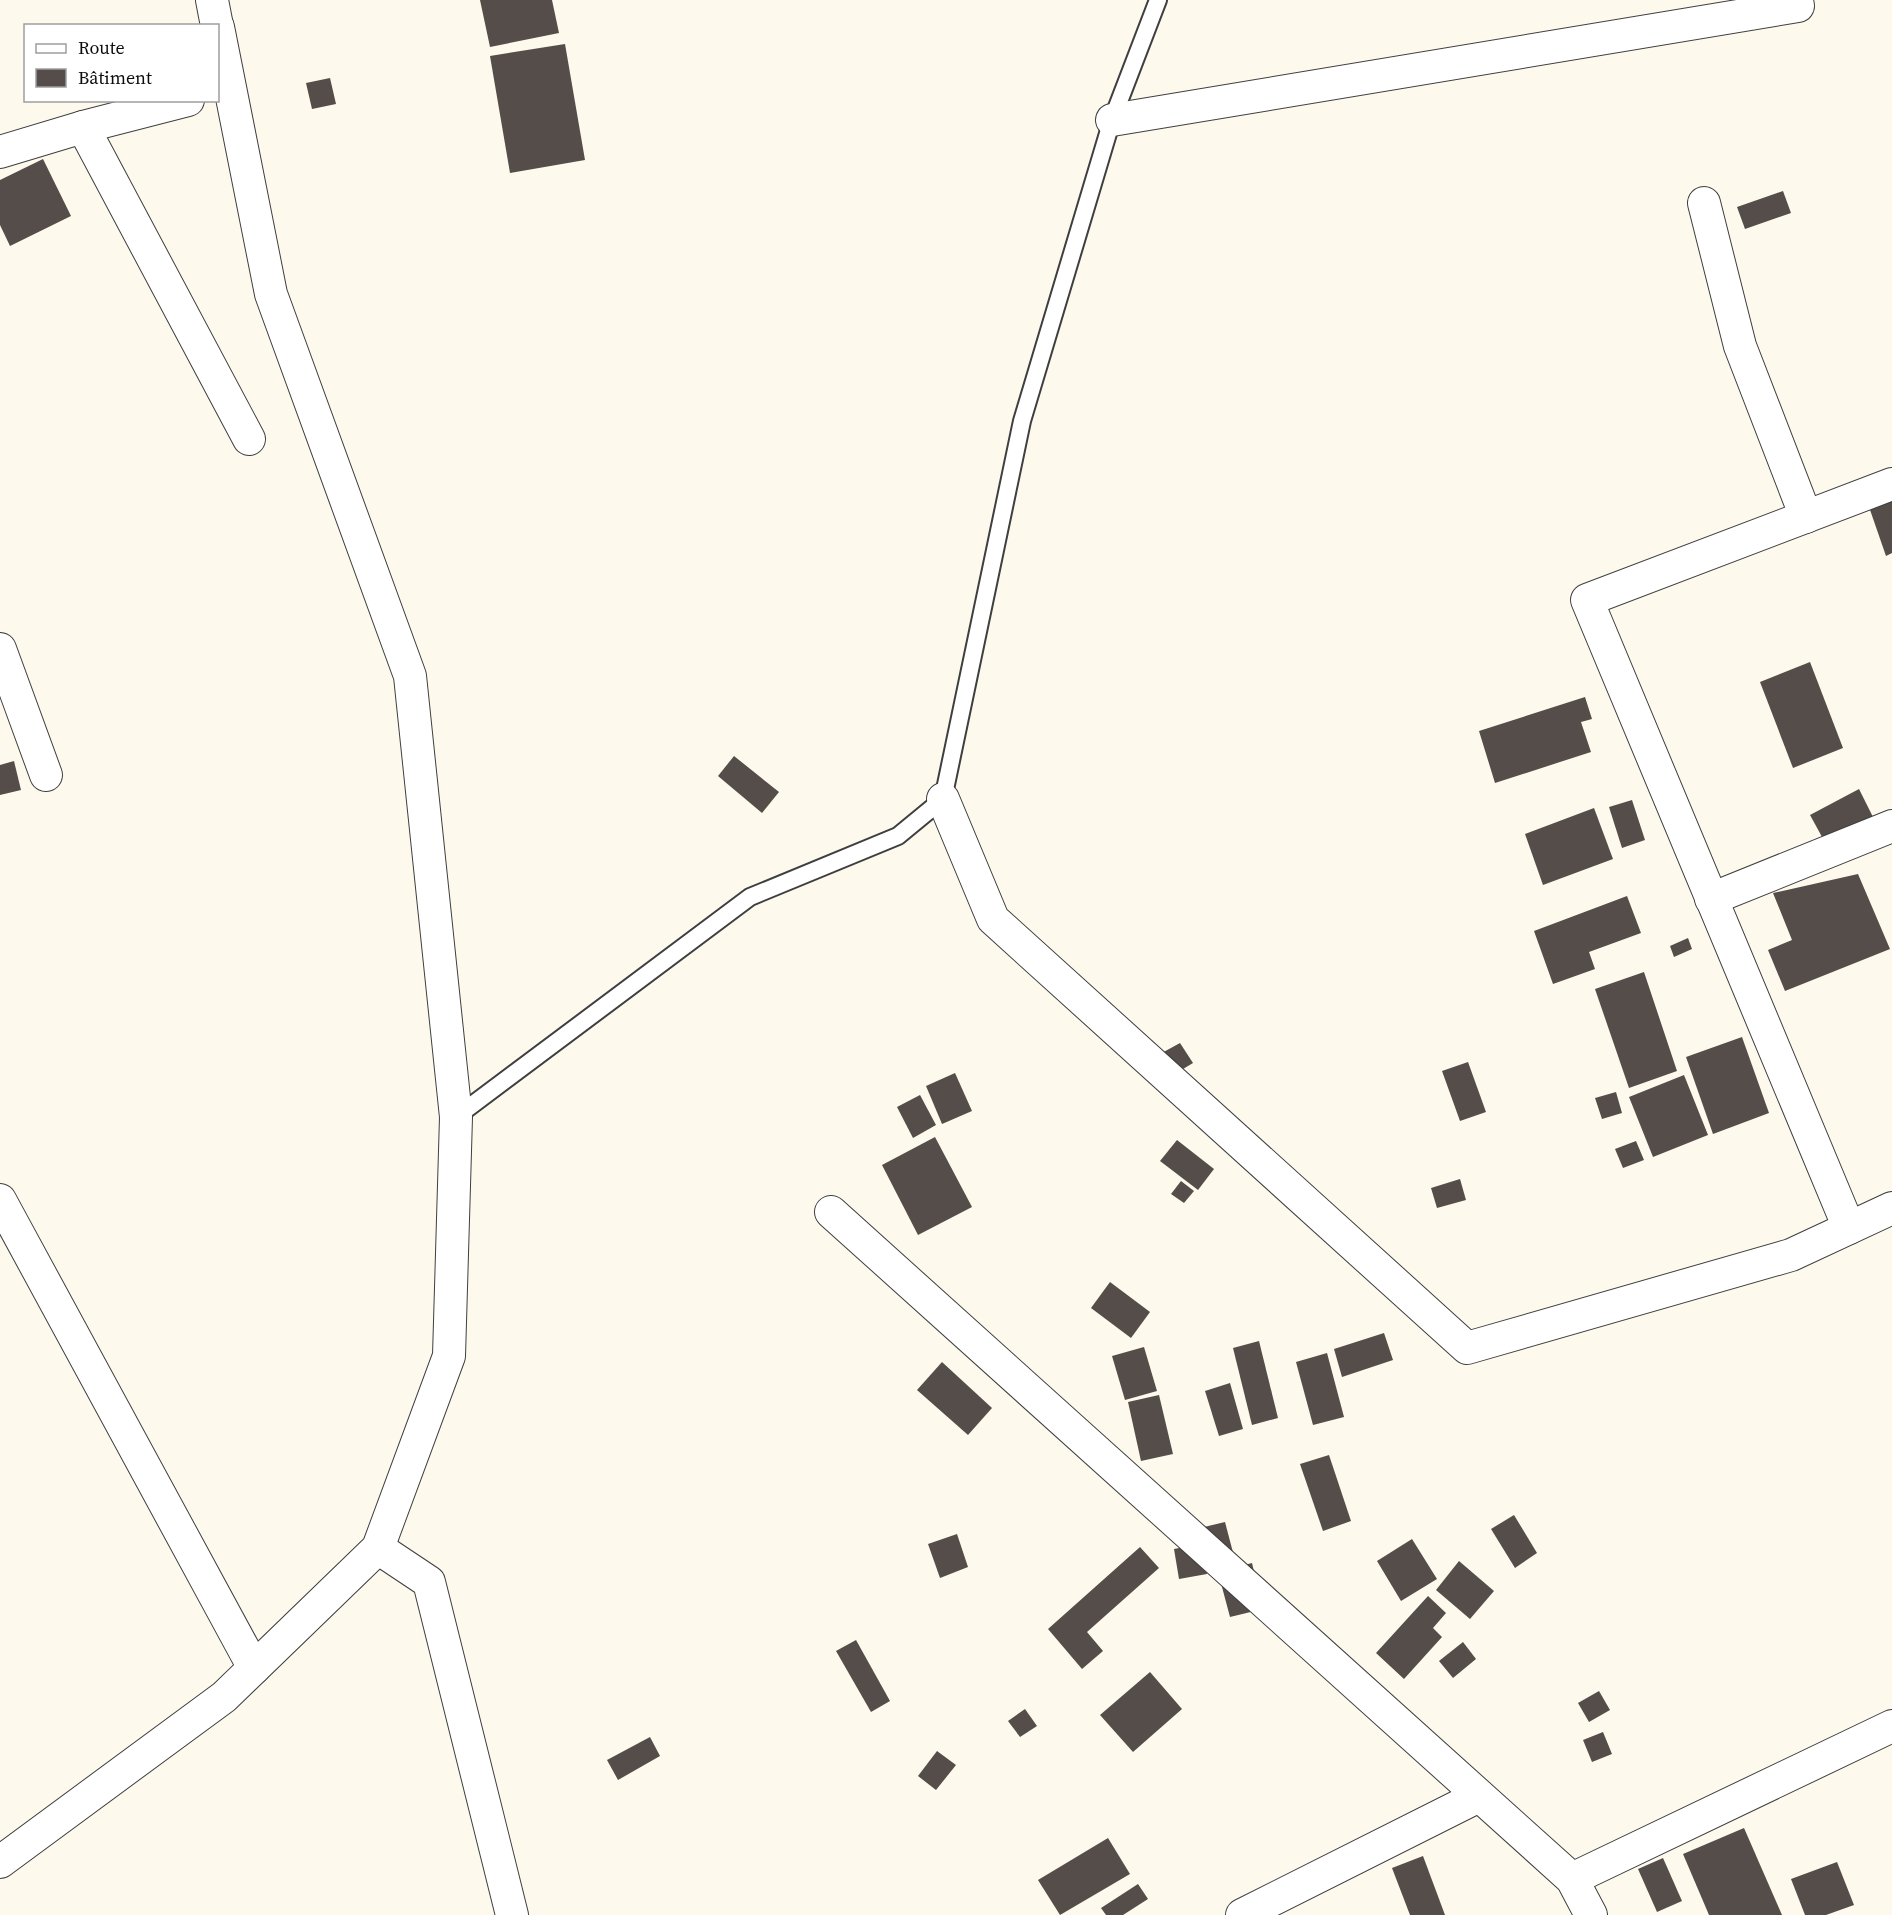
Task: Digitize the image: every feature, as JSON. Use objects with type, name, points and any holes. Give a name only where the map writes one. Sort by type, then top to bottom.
[{"type":"street","points":[[212,0],[217,24]]},
{"type":"street","points":[[1112,120],[1798,6],[1797,0]]},
{"type":"street","points":[[0,1862],[224,1697],[378,1548],[449,1356],[456,1117],[410,676],[271,294],[224,92],[219,45]]},
{"type":"street","points":[[0,152],[83,127],[180,102]]},
{"type":"street","points":[[83,127],[249,439]]},
{"type":"street","points":[[1704,203],[1740,346],[1806,517]]},
{"type":"street","points":[[1849,1228],[1587,600],[1892,484]]},
{"type":"street","points":[[0,649],[46,775]]},
{"type":"street","points":[[943,799],[993,919],[1467,1348],[1791,1255],[1892,1208]]},
{"type":"street","points":[[1711,899],[1892,826]]},
{"type":"street","points":[[0,1200],[254,1668]]},
{"type":"street","points":[[831,1212],[1572,1879],[1591,1915]]},
{"type":"street","points":[[378,1548],[429,1582],[512,1915]]},
{"type":"street","points":[[1572,1879],[1892,1726]]},
{"type":"street","points":[[1242,1915],[1479,1796]]},
{"type":"lane","points":[[456,1117],[750,897],[898,836],[943,799],[1022,420],[1112,120],[1158,0]]},
{"type":"building","points":[[480,0],[552,0],[559,33],[490,47]]},
{"type":"building","points":[[565,44],[585,160],[510,173],[490,56]]},
{"type":"building","points":[[330,78],[336,104],[312,109],[306,83]]},
{"type":"building","points":[[43,159],[71,216],[10,246],[0,225],[0,180]]},
{"type":"building","points":[[1783,191],[1791,213],[1745,229],[1737,207]]},
{"type":"building","points":[[1892,495],[1892,553],[1886,556],[1868,504]]},
{"type":"building","points":[[1810,662],[1843,748],[1793,768],[1760,682]]},
{"type":"building","points":[[1585,697],[1592,719],[1581,722],[1591,752],[1495,783],[1479,731]]},
{"type":"building","points":[[734,756],[779,792],[762,813],[718,776]]},
{"type":"building","points":[[14,761],[21,790],[0,795],[0,765]]},
{"type":"building","points":[[1859,789],[1875,821],[1827,846],[1810,815]]},
{"type":"building","points":[[1632,800],[1645,840],[1622,848],[1609,807]]},
{"type":"building","points":[[1594,808],[1613,859],[1543,885],[1525,834]]},
{"type":"building","points":[[1858,874],[1890,949],[1785,991],[1768,950],[1792,940],[1773,893]]},
{"type":"building","points":[[1627,896],[1641,933],[1589,952],[1595,969],[1553,984],[1534,931]]},
{"type":"building","points":[[1688,938],[1692,949],[1674,957],[1670,946]]},
{"type":"building","points":[[1644,972],[1677,1071],[1629,1088],[1595,989]]},
{"type":"building","points":[[1742,1037],[1769,1113],[1713,1134],[1686,1057]]},
{"type":"building","points":[[1180,1043],[1193,1063],[1173,1075],[1160,1054]]},
{"type":"building","points":[[1468,1062],[1486,1112],[1460,1121],[1442,1071]]},
{"type":"building","points":[[955,1073],[972,1111],[942,1124],[926,1086]]},
{"type":"building","points":[[1684,1075],[1708,1135],[1653,1157],[1629,1097]]},
{"type":"building","points":[[1616,1092],[1622,1113],[1602,1119],[1595,1098]]},
{"type":"building","points":[[920,1095],[936,1125],[913,1138],[897,1107]]},
{"type":"building","points":[[935,1137],[972,1207],[918,1235],[882,1165]]},
{"type":"building","points":[[1177,1140],[1214,1169],[1198,1190],[1160,1161]]},
{"type":"building","points":[[1636,1141],[1644,1160],[1623,1168],[1615,1149]]},
{"type":"building","points":[[1460,1179],[1466,1200],[1437,1208],[1431,1188]]},
{"type":"building","points":[[1181,1181],[1194,1191],[1184,1203],[1171,1194]]},
{"type":"building","points":[[1110,1282],[1150,1312],[1131,1338],[1091,1308]]},
{"type":"building","points":[[1384,1333],[1393,1360],[1342,1377],[1334,1349]]},
{"type":"building","points":[[1259,1341],[1278,1418],[1252,1425],[1233,1348]]},
{"type":"building","points":[[1144,1347],[1157,1391],[1125,1400],[1112,1356]]},
{"type":"building","points":[[1327,1353],[1344,1417],[1313,1425],[1296,1362]]},
{"type":"building","points":[[942,1362],[992,1408],[968,1435],[917,1390]]},
{"type":"building","points":[[1230,1383],[1243,1429],[1219,1436],[1205,1391]]},
{"type":"building","points":[[1159,1395],[1173,1454],[1141,1461],[1128,1402]]},
{"type":"building","points":[[1329,1455],[1351,1521],[1323,1531],[1300,1464]]},
{"type":"building","points":[[1514,1515],[1537,1553],[1515,1568],[1491,1529]]},
{"type":"building","points":[[1225,1522],[1235,1560],[1204,1527]]},
{"type":"building","points":[[957,1534],[968,1567],[940,1578],[928,1544]]},
{"type":"building","points":[[1412,1539],[1437,1579],[1401,1601],[1377,1561]]},
{"type":"building","points":[[1201,1544],[1207,1574],[1179,1579],[1174,1549]]},
{"type":"building","points":[[1140,1547],[1159,1568],[1087,1632],[1103,1651],[1082,1669],[1048,1629]]},
{"type":"building","points":[[1459,1561],[1494,1591],[1470,1619],[1436,1590]]},
{"type":"building","points":[[1252,1563],[1263,1609],[1230,1617],[1218,1572]]},
{"type":"building","points":[[1428,1596],[1446,1613],[1433,1628],[1442,1637],[1404,1679],[1376,1653]]},
{"type":"building","points":[[856,1640],[890,1701],[871,1712],[836,1651]]},
{"type":"building","points":[[1463,1642],[1476,1659],[1453,1678],[1439,1661]]},
{"type":"building","points":[[1150,1672],[1182,1709],[1133,1752],[1100,1715]]},
{"type":"building","points":[[1599,1691],[1610,1710],[1589,1722],[1578,1703]]},
{"type":"building","points":[[1025,1709],[1037,1726],[1020,1737],[1008,1721]]},
{"type":"building","points":[[1603,1732],[1612,1754],[1592,1762],[1583,1740]]},
{"type":"building","points":[[650,1737],[660,1756],[618,1780],[607,1760]]},
{"type":"building","points":[[937,1751],[956,1765],[936,1790],[918,1776]]},
{"type":"building","points":[[1744,1828],[1782,1915],[1709,1915],[1683,1854]]},
{"type":"building","points":[[1108,1838],[1130,1874],[1060,1915],[1038,1880]]},
{"type":"building","points":[[1423,1856],[1445,1915],[1410,1915],[1392,1868]]},
{"type":"building","points":[[1663,1858],[1682,1901],[1657,1912],[1638,1869]]},
{"type":"building","points":[[1837,1862],[1854,1905],[1826,1915],[1805,1915],[1791,1879]]},
{"type":"building","points":[[1138,1884],[1148,1899],[1123,1915],[1106,1915],[1101,1908]]}]
